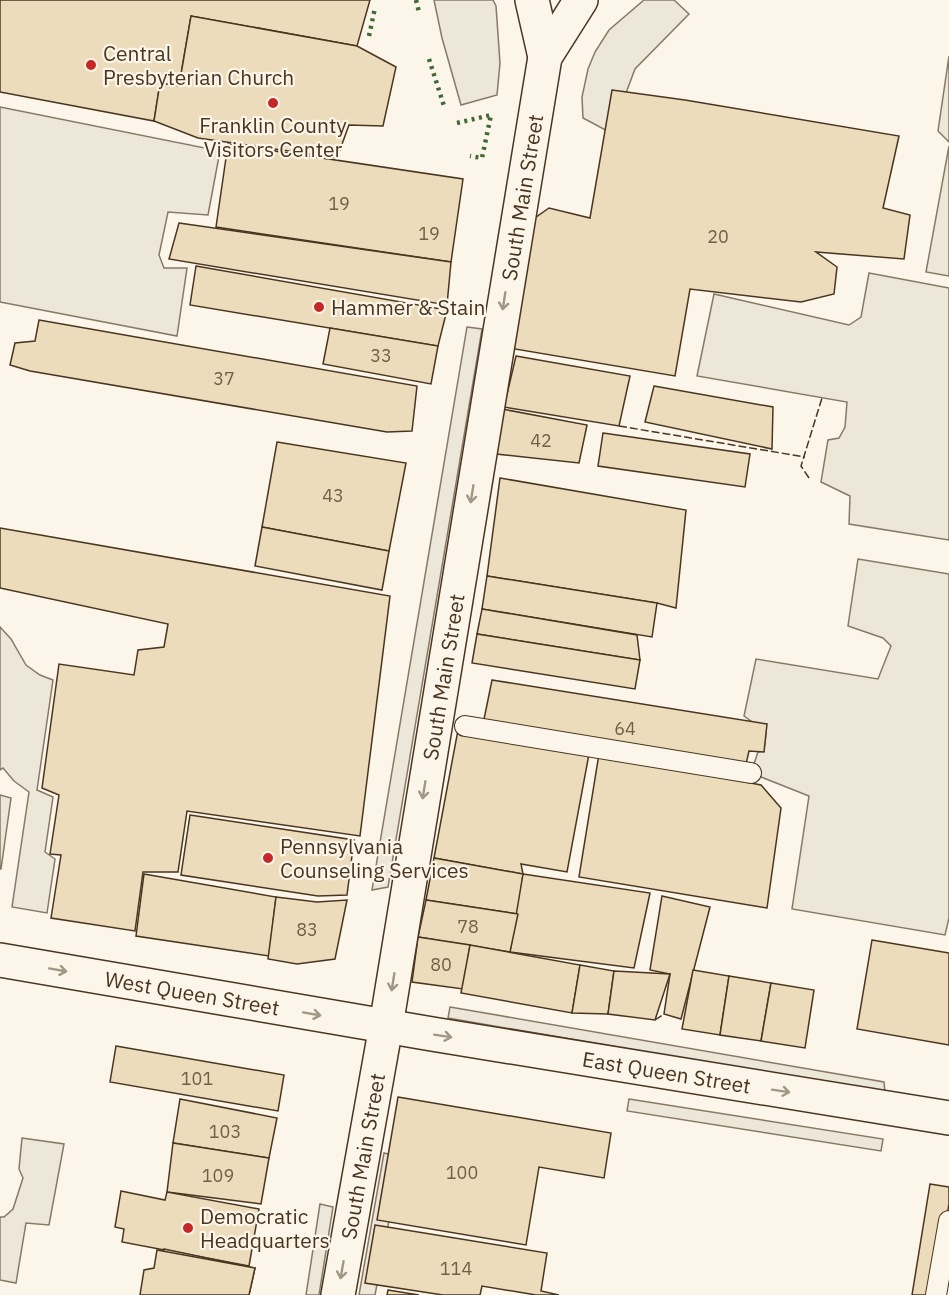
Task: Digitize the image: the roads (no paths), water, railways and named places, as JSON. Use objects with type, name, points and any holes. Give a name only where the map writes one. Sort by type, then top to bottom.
[{"type":"main road","name":"South Main Street","points":[[338,1295],[386,1026],[545,57],[532,0]]},
{"type":"main road","name":"South Main Street","points":[[545,57],[581,0]]},
{"type":"main road","name":"West Queen Street","points":[[0,960],[386,1026]]},
{"type":"main road","name":"East Queen Street","points":[[386,1026],[949,1118]]},
{"type":"lane","points":[[465,726],[751,773]]},
{"type":"lane","points":[[936,1295],[949,1221]]},
{"type":"place","name":"Central Presbyterian Church","points":[[91,65]]},
{"type":"place","name":"Franklin County Visitors Center","points":[[273,103]]},
{"type":"place","name":"Hammer & Stain","points":[[319,307]]},
{"type":"place","name":"Pennsylvania Counseling Services","points":[[268,858]]},
{"type":"place","name":"Democratic Headquarters","points":[[188,1228]]}]
